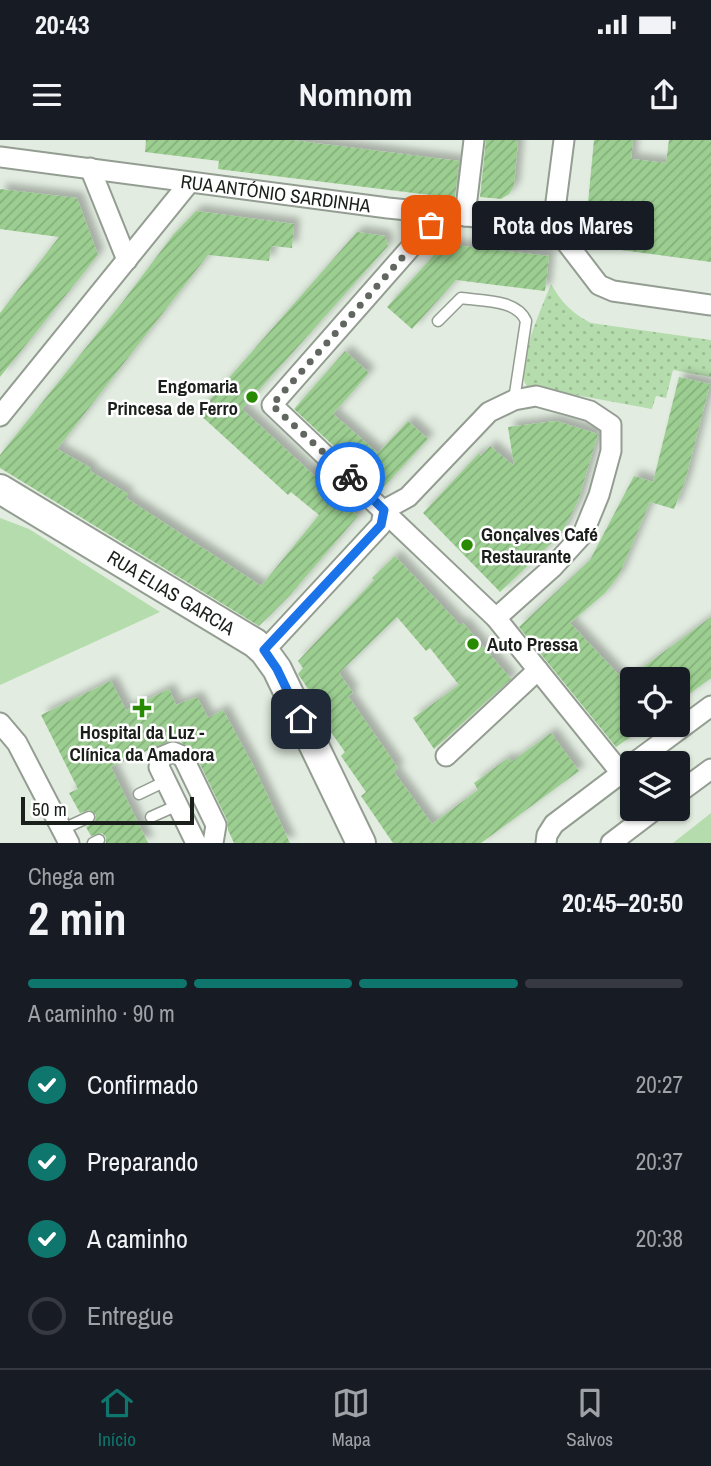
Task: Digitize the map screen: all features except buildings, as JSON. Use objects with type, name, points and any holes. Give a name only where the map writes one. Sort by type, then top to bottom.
[{"type":"street","points":[[465,216],[474,140]]},
{"type":"street","points":[[564,140],[554,225],[599,285],[614,290],[711,305]]},
{"type":"street","name":"RUA ANTÓNIO SARDINHA","points":[[0,157],[189,183],[554,225]]},
{"type":"street","points":[[90,168],[127,260]]},
{"type":"street","points":[[0,416],[189,183]]},
{"type":"street","points":[[442,213],[272,405],[496,618],[538,670],[620,757]]},
{"type":"street","points":[[384,510],[408,497],[489,412],[514,400],[536,396],[590,411],[611,425],[611,451],[599,495],[583,534],[552,568],[496,618]]},
{"type":"street","name":"RUA ELIAS GARCIA","points":[[0,489],[264,650],[277,669],[361,843]]},
{"type":"street","points":[[264,650],[381,525],[384,510]]},
{"type":"street","points":[[446,756],[538,670]]},
{"type":"street","points":[[651,751],[711,706]]},
{"type":"street","points":[[0,723],[17,743],[66,836]]},
{"type":"street","points":[[196,843],[159,762],[162,757],[175,752],[184,759],[215,822],[213,843]]},
{"type":"street","points":[[690,784],[711,769]]},
{"type":"street","points":[[546,843],[547,835],[554,824],[620,774]]},
{"type":"street","points":[[611,843],[640,821]]},
{"type":"lane","points":[[438,321],[461,298],[508,306],[523,314],[526,321],[514,400]]},
{"type":"lane","points":[[139,794],[166,782]]},
{"type":"lane","points":[[151,817],[178,805]]},
{"type":"lane","points":[[66,836],[89,817]]},
{"type":"green space","points":[[551,284],[568,307],[591,323],[711,340],[711,377],[673,370],[666,398],[656,396],[652,409],[527,386],[524,366],[527,351]]},
{"type":"green space","points":[[0,518],[29,529],[160,612],[0,685]]},
{"type":"green space","points":[[711,813],[711,843],[673,843]]},
{"type":"way so far","points":[[350,477],[272,405],[431,225]]},
{"type":"place","name":"Rota dos Mares","points":[[431,225]]},
{"type":"place","name":"Engomaria Princesa de Ferro","points":[[252,397]]},
{"type":"place","name":"Gonçalves Café Restaurante","points":[[467,545]]},
{"type":"place","name":"Auto Pressa","points":[[473,644]]},
{"type":"place","name":"Hospital da Luz - Clínica da Amadora","points":[[142,708]]},
{"type":"route","points":[[301,719],[277,669],[264,650],[381,525],[384,510],[350,477]]}]
